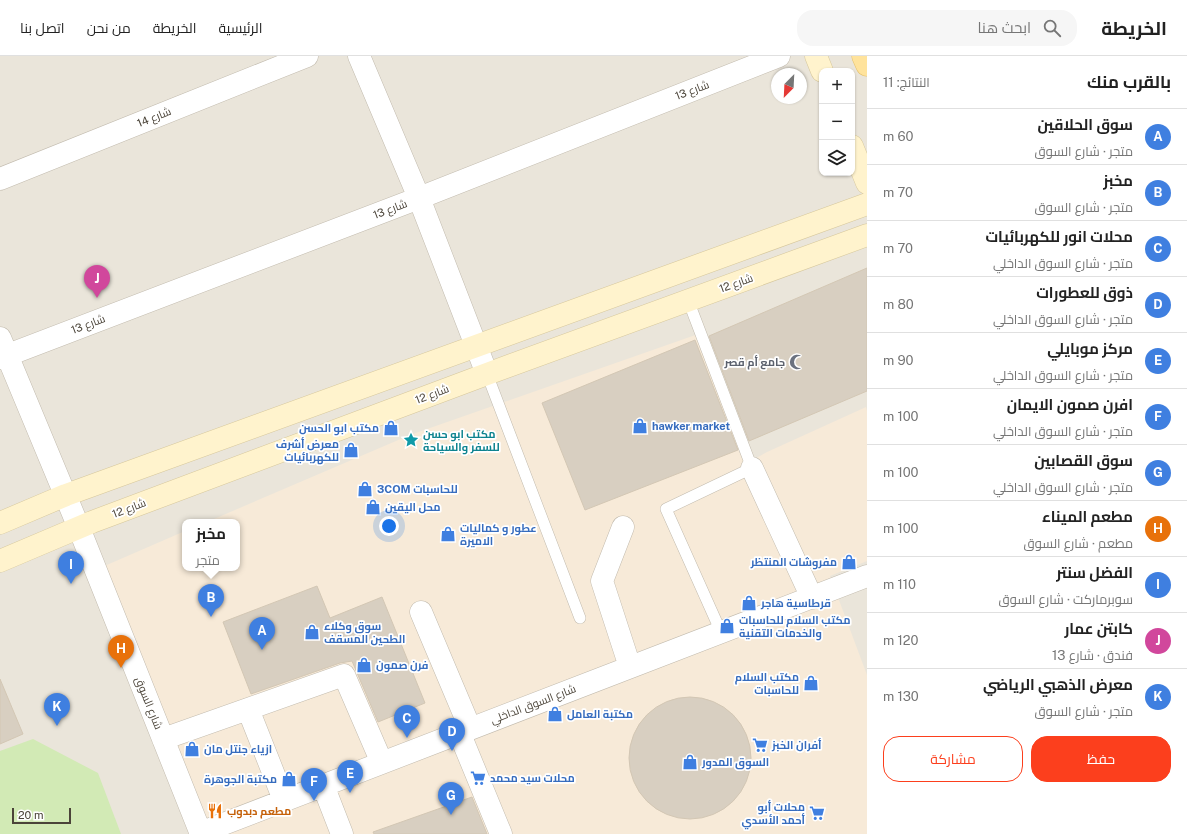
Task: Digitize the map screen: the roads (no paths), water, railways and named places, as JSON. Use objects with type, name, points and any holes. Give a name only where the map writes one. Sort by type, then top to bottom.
[{"type":"main road","points":[[864,56],[867,65]]},
{"type":"street","name":"شارع 14","points":[[0,179],[307,56]]},
{"type":"street","points":[[359,56],[419,198],[487,374]]},
{"type":"street","name":"شارع 13","points":[[3,350],[419,198],[779,56]]},
{"type":"street","points":[[816,56],[821,68]]},
{"type":"street","points":[[855,153],[867,183]]},
{"type":"street","points":[[0,523],[66,495],[867,204]]},
{"type":"street","name":"شارع 12","points":[[0,561],[80,528],[487,374],[867,235]]},
{"type":"street","name":"شارع السوق","points":[[3,350],[80,528],[200,833]]},
{"type":"street","points":[[752,468],[812,598]]},
{"type":"street","points":[[623,527],[602,581],[630,667]]},
{"type":"street","name":"شارع السوق الداخلي","points":[[200,833],[867,576]]},
{"type":"street","points":[[421,612],[465,730],[501,834]]},
{"type":"street","points":[[163,739],[344,675],[382,763]]},
{"type":"street","points":[[248,709],[284,800]]},
{"type":"street","points":[[323,785],[342,834]]},
{"type":"lane","points":[[688,300],[752,468],[666,509],[721,632]]},
{"type":"lane","points":[[487,374],[580,618]]},
{"type":"place","name":"كابتن عمار","points":[[97,298]]},
{"type":"place","name":"جامع أم قصر","points":[[797,362]]},
{"type":"place","name":"hawker market","points":[[640,426]]},
{"type":"place","name":"مكتب ابو الحسن","points":[[391,428]]},
{"type":"place","name":"مكتب ابو حسن للسفر والسياحة","points":[[411,440]]},
{"type":"place","name":"معرض أشرف للكهربائيات","points":[[351,450]]},
{"type":"place","name":"3COM للحاسبات","points":[[365,489]]},
{"type":"place","name":"محل اليقين","points":[[373,507]]},
{"type":"place","name":"عطور و كماليات الاميرة","points":[[448,534]]},
{"type":"place","name":"مفروشات المنتظر","points":[[849,562]]},
{"type":"place","name":"الفضل سنتر","points":[[71,584]]},
{"type":"place","name":"قرطاسية هاجر","points":[[749,603]]},
{"type":"place","name":"مخبز","points":[[211,617]]},
{"type":"place","name":"مكتب السلام للحاسبات والخدمات التقنية","points":[[727,626]]},
{"type":"place","name":"سوق وكلاء الطحين المسقف","points":[[312,632]]},
{"type":"place","name":"سوق الحلاقين","points":[[262,650]]},
{"type":"place","name":"فرن صمون","points":[[364,665]]},
{"type":"place","name":"مطعم الميناء","points":[[121,668]]},
{"type":"place","name":"مكتب السلام للحاسبات","points":[[811,683]]},
{"type":"place","name":"مكتبة العامل","points":[[555,714]]},
{"type":"place","name":"معرض الذهبي الرياضي","points":[[57,726]]},
{"type":"place","name":"محلات انور للكهربائيات","points":[[407,738]]},
{"type":"place","name":"أفران الخبز","points":[[760,745]]},
{"type":"place","name":"ازياء جنتل مان","points":[[192,749]]},
{"type":"place","name":"ذوق للعطورات","points":[[452,751]]},
{"type":"place","name":"السوق المدور","points":[[690,762]]},
{"type":"place","name":"محلات سيد محمد","points":[[478,778]]},
{"type":"place","name":"مكتبة الجوهرة","points":[[289,779]]},
{"type":"place","name":"مركز موبايلي","points":[[350,793]]},
{"type":"place","name":"افرن صمون الايمان","points":[[314,801]]},
{"type":"place","name":"مطعم دبدوب","points":[[215,811]]},
{"type":"place","name":"محلات أبو أحمد الأسدي","points":[[817,813]]},
{"type":"place","name":"سوق القصابين","points":[[451,815]]}]
